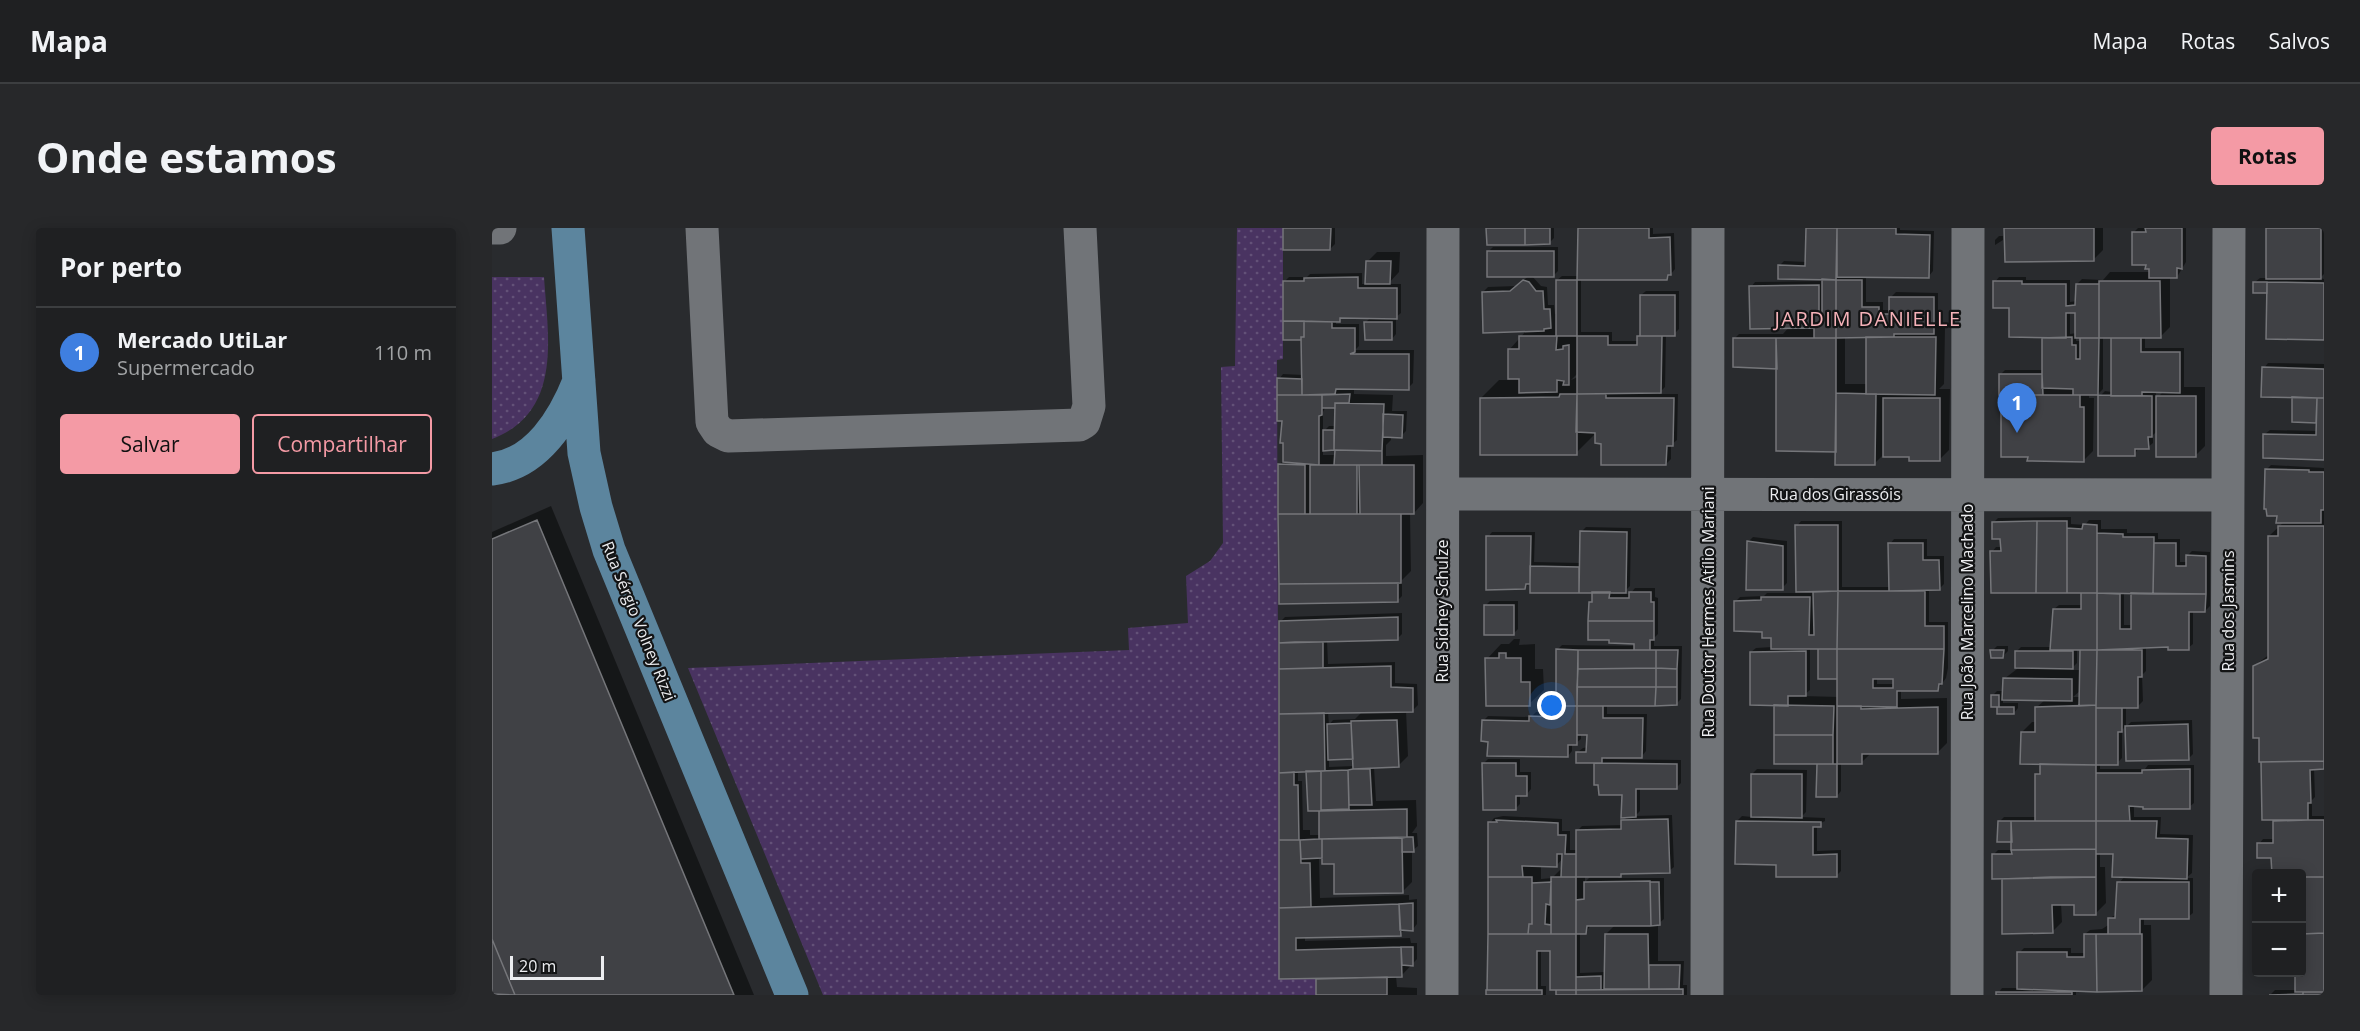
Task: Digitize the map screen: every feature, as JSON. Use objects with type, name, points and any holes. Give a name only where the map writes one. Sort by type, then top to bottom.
[{"type":"main road","name":"Rua Sérgio Volney Rizzi","points":[[568,228],[584,453],[596,507],[609,550],[792,995]]},
{"type":"main road","points":[[492,469],[510,465],[544,441],[561,419],[579,381]]},
{"type":"street","points":[[492,228],[500,228]]},
{"type":"street","points":[[702,228],[712,422],[718,431],[728,436],[1079,425],[1084,422],[1089,406],[1080,228]]},
{"type":"street","name":"Rua Sidney Schulze","points":[[1442,995],[1443,228]]},
{"type":"street","name":"Rua Doutor Hermes Atílio Mariani","points":[[1707,995],[1708,228]]},
{"type":"street","name":"Rua João Marcelino Machado","points":[[1967,995],[1968,228]]},
{"type":"street","name":"Rua dos Jasmins","points":[[2226,995],[2229,228]]},
{"type":"street","name":"Rua dos Girassóis","points":[[1443,494],[2228,495]]},
{"type":"shaded area","points":[[1237,228],[1283,228],[1283,359],[1277,360],[1279,979],[1316,979],[1316,995],[823,995],[688,668],[1129,650],[1128,628],[1188,623],[1186,576],[1210,561],[1223,543],[1221,367],[1235,366]]},
{"type":"shaded area","points":[[492,277],[544,277],[548,348],[541,392],[531,411],[515,427],[492,439]]},
{"type":"building","points":[[1283,228],[1331,228],[1330,250],[1283,250]]},
{"type":"building","points":[[1486,228],[1525,228],[1525,245],[1487,245]]},
{"type":"building","points":[[1525,228],[1550,228],[1550,244],[1525,245]]},
{"type":"building","points":[[1578,228],[1649,228],[1649,238],[1670,237],[1671,275],[1668,275],[1667,280],[1577,280]]},
{"type":"building","points":[[1806,228],[1837,228],[1836,280],[1778,279],[1778,265],[1805,266]]},
{"type":"building","points":[[1837,228],[1896,228],[1896,234],[1930,235],[1929,278],[1837,277]]},
{"type":"building","points":[[2004,228],[2094,228],[2094,261],[2005,262]]},
{"type":"building","points":[[2145,228],[2182,228],[2182,269],[2177,268],[2177,278],[2149,278],[2149,269],[2145,269],[2146,265],[2132,265],[2132,232],[2146,232]]},
{"type":"building","points":[[2266,228],[2321,228],[2321,279],[2266,279]]},
{"type":"building","points":[[1487,251],[1554,251],[1554,277],[1487,277]]},
{"type":"building","points":[[1366,261],[1391,261],[1390,284],[1365,284]]},
{"type":"building","points":[[1358,277],[1358,288],[1397,288],[1397,319],[1340,318],[1340,322],[1283,321],[1283,281],[1304,281],[1304,278]]},
{"type":"building","points":[[1822,279],[1836,280],[1836,338],[1814,338],[1814,328],[1750,329],[1749,286],[1819,285],[1819,322],[1822,322]]},
{"type":"building","points":[[1523,280],[1529,282],[1536,291],[1543,291],[1544,309],[1550,309],[1551,328],[1544,329],[1544,331],[1483,333],[1482,292],[1510,291]]},
{"type":"building","points":[[1556,280],[1577,280],[1577,336],[1556,336]]},
{"type":"building","points":[[1836,280],[1862,280],[1862,307],[1879,307],[1879,314],[1889,314],[1889,297],[1934,297],[1934,334],[1836,338]]},
{"type":"building","points":[[1993,281],[2022,281],[2022,284],[2066,284],[2066,306],[2075,305],[2076,284],[2099,284],[2099,338],[2075,338],[2075,313],[2066,313],[2066,338],[2009,337],[2009,308],[1993,308]]},
{"type":"building","points":[[2099,281],[2160,281],[2161,338],[2099,338]]},
{"type":"building","points":[[2253,282],[2267,282],[2267,293],[2253,293]]},
{"type":"building","points":[[2267,282],[2324,283],[2324,340],[2266,339]]},
{"type":"building","points":[[1640,295],[1675,295],[1675,336],[1640,336]]},
{"type":"building","points":[[1283,321],[1304,321],[1304,337],[1301,337],[1301,340],[1283,340]]},
{"type":"building","points":[[1304,321],[1332,322],[1332,328],[1355,328],[1355,352],[1350,354],[1409,354],[1409,390],[1336,389],[1335,394],[1302,395],[1301,337],[1304,337]]},
{"type":"building","points":[[1364,322],[1392,322],[1392,340],[1365,340]]},
{"type":"building","points":[[1519,336],[1557,336],[1556,350],[1569,345],[1569,385],[1563,385],[1564,381],[1557,380],[1557,392],[1519,393],[1519,379],[1508,379],[1508,349],[1519,349]]},
{"type":"building","points":[[1577,336],[1608,336],[1608,345],[1637,345],[1637,336],[1662,336],[1661,393],[1577,394]]},
{"type":"building","points":[[1866,337],[1936,337],[1935,395],[1866,394]]},
{"type":"building","points":[[2072,337],[2072,345],[2076,345],[2076,359],[2080,359],[2080,338],[2099,338],[2098,395],[2073,395],[2073,389],[2042,388],[2042,338]]},
{"type":"building","points":[[1733,338],[1776,338],[1777,369],[1733,367]]},
{"type":"building","points":[[1776,338],[1836,338],[1836,452],[1776,451]]},
{"type":"building","points":[[2111,338],[2141,338],[2141,352],[2180,352],[2180,393],[2142,392],[2142,396],[2111,396]]},
{"type":"building","points":[[2262,367],[2324,369],[2324,398],[2261,397]]},
{"type":"building","points":[[1999,374],[2042,374],[2043,395],[1999,395]]},
{"type":"building","points":[[1277,378],[1302,379],[1302,395],[1277,395]]},
{"type":"building","points":[[1836,393],[1876,394],[1875,465],[1835,465]]},
{"type":"building","points":[[1350,394],[1349,403],[1335,403],[1335,408],[1322,408],[1322,395]]},
{"type":"building","points":[[1560,394],[1577,394],[1577,455],[1480,455],[1480,398],[1559,397]]},
{"type":"building","points":[[1577,394],[1606,394],[1606,398],[1674,398],[1673,446],[1667,446],[1666,465],[1601,465],[1601,444],[1595,443],[1595,433],[1576,432]]},
{"type":"building","points":[[1277,395],[1322,395],[1322,415],[1319,416],[1319,465],[1283,462],[1283,443],[1280,443],[1282,421],[1277,421]]},
{"type":"building","points":[[2001,395],[2080,395],[2080,407],[2084,407],[2084,462],[2027,461],[2028,457],[2001,457]]},
{"type":"building","points":[[2098,395],[2152,396],[2152,437],[2148,437],[2149,449],[2135,449],[2135,456],[2098,456]]},
{"type":"building","points":[[2156,396],[2196,396],[2196,457],[2156,457]]},
{"type":"building","points":[[2292,397],[2317,398],[2316,423],[2292,422]]},
{"type":"building","points":[[1883,398],[1940,398],[1940,461],[1909,461],[1909,457],[1883,457]]},
{"type":"building","points":[[2317,398],[2324,398],[2324,460],[2263,458],[2263,434],[2316,435]]},
{"type":"building","points":[[1335,403],[1384,404],[1382,451],[1334,450]]},
{"type":"building","points":[[1383,414],[1403,415],[1402,438],[1383,437]]},
{"type":"building","points":[[1323,430],[1334,430],[1334,450],[1323,451]]},
{"type":"building","points":[[1335,450],[1382,451],[1382,465],[1334,465]]},
{"type":"building","points":[[1278,464],[1305,465],[1305,514],[1278,514]]},
{"type":"building","points":[[1310,465],[1357,465],[1357,514],[1310,514]]},
{"type":"building","points":[[1359,465],[1414,465],[1414,514],[1360,514]]},
{"type":"building","points":[[2265,469],[2324,472],[2324,510],[2321,510],[2321,523],[2276,523],[2277,516],[2267,516],[2266,509],[2264,509]]},
{"type":"building","points":[[1278,514],[1401,514],[1401,583],[1279,584]]},
{"type":"building","points":[[537,520],[734,995],[515,995],[492,939],[492,539]]},
{"type":"building","points":[[2037,521],[2067,521],[2067,593],[2036,593]]},
{"type":"building","points":[[2037,521],[2036,593],[1991,593],[1990,551],[2001,551],[2000,539],[1992,539],[1992,522]]},
{"type":"building","points":[[2083,524],[2097,525],[2097,593],[2067,593],[2067,528],[2082,529]]},
{"type":"building","points":[[1795,525],[1838,525],[1838,591],[1796,592]]},
{"type":"building","points":[[2278,526],[2324,526],[2324,761],[2259,762],[2259,738],[2253,738],[2253,666],[2268,659],[2268,536],[2278,536]]},
{"type":"building","points":[[1580,531],[1627,532],[1626,593],[1579,593]]},
{"type":"building","points":[[2097,533],[2123,534],[2123,537],[2154,537],[2153,594],[2097,593]]},
{"type":"building","points":[[1486,536],[1531,536],[1530,584],[1526,584],[1525,589],[1486,590]]},
{"type":"building","points":[[1747,541],[1783,546],[1783,590],[1746,590]]},
{"type":"building","points":[[1888,543],[1923,543],[1923,560],[1939,560],[1940,590],[1889,591]]},
{"type":"building","points":[[2154,543],[2176,543],[2176,566],[2186,566],[2186,555],[2206,556],[2206,594],[2153,594]]},
{"type":"building","points":[[1530,566],[1579,567],[1579,593],[1530,593]]},
{"type":"building","points":[[1398,583],[1398,602],[1279,604],[1279,584]]},
{"type":"building","points":[[1838,591],[1925,591],[1925,626],[1944,626],[1944,649],[1837,649]]},
{"type":"building","points":[[1838,591],[1837,649],[1771,649],[1771,638],[1762,638],[1762,632],[1734,631],[1734,601],[1761,600],[1761,597],[1810,597],[1809,635],[1814,635],[1813,592]]},
{"type":"building","points":[[1592,592],[1610,592],[1609,598],[1629,598],[1629,592],[1651,592],[1651,602],[1654,602],[1654,621],[1588,621]]},
{"type":"building","points":[[2081,593],[2097,593],[2097,650],[2050,650],[2053,609],[2081,609]]},
{"type":"building","points":[[2097,593],[2120,594],[2120,629],[2131,629],[2131,593],[2206,594],[2205,612],[2189,612],[2189,650],[2168,650],[2168,647],[2097,650]]},
{"type":"building","points":[[1484,605],[1514,605],[1514,635],[1484,635]]},
{"type":"building","points":[[1398,617],[1398,640],[1279,643],[1279,621]]},
{"type":"building","points":[[1588,621],[1654,621],[1654,640],[1650,640],[1650,650],[1634,650],[1634,644],[1609,643],[1609,640],[1588,640]]},
{"type":"building","points":[[1323,642],[1323,668],[1279,669],[1279,643]]},
{"type":"building","points":[[1556,649],[1578,650],[1577,706],[1556,706]]},
{"type":"building","points":[[1818,649],[1837,649],[1837,679],[1818,679]]},
{"type":"building","points":[[1837,649],[1944,649],[1942,684],[1939,684],[1938,691],[1897,691],[1897,707],[1837,706]],"holes":[[[1873,679],[1893,679],[1893,688],[1873,688]]]},
{"type":"building","points":[[1578,650],[1656,650],[1656,668],[1578,669]]},
{"type":"building","points":[[1656,650],[1678,650],[1677,669],[1656,668]]},
{"type":"building","points":[[1990,650],[2004,650],[2003,658],[1991,658]]},
{"type":"building","points":[[2080,650],[2097,650],[2096,705],[2079,706]]},
{"type":"building","points":[[2097,650],[2142,650],[2142,677],[2138,677],[2138,708],[2096,708]]},
{"type":"building","points":[[1806,651],[1806,696],[1788,696],[1788,706],[1750,705],[1750,652]]},
{"type":"building","points":[[2015,651],[2073,651],[2073,669],[2015,668]]},
{"type":"building","points":[[1499,653],[1506,653],[1506,658],[1521,658],[1521,682],[1530,682],[1530,706],[1486,706],[1485,658],[1499,658]]},
{"type":"building","points":[[1391,666],[1391,687],[1413,688],[1413,712],[1279,714],[1279,669]]},
{"type":"building","points":[[1656,668],[1656,687],[1577,687],[1578,669]]},
{"type":"building","points":[[1656,668],[1677,669],[1677,687],[1656,687]]},
{"type":"building","points":[[2003,678],[2072,679],[2072,701],[2002,700]]},
{"type":"building","points":[[1577,687],[1656,687],[1655,706],[1577,706]]},
{"type":"building","points":[[1656,687],[1677,687],[1677,705],[1655,706]]},
{"type":"building","points":[[1991,695],[1999,695],[1999,707],[1991,707]]},
{"type":"building","points":[[1774,705],[1834,706],[1833,735],[1774,735]]},
{"type":"building","points":[[2096,705],[2096,765],[2020,764],[2021,732],[2035,732],[2035,707]]},
{"type":"building","points":[[1558,706],[1577,706],[1577,745],[1568,745],[1568,757],[1487,756],[1488,742],[1481,741],[1482,720],[1529,721],[1529,716],[1558,717]]},
{"type":"building","points":[[1577,706],[1603,706],[1603,718],[1643,718],[1642,758],[1602,758],[1602,763],[1576,763],[1576,752],[1586,752],[1587,735],[1577,735]]},
{"type":"building","points":[[1837,706],[1861,706],[1861,709],[1938,707],[1938,754],[1862,754],[1862,764],[1837,764]]},
{"type":"building","points":[[1997,707],[2014,707],[2014,714],[1997,714]]},
{"type":"building","points":[[2096,708],[2122,708],[2122,732],[2118,732],[2118,765],[2096,765]]},
{"type":"building","points":[[1324,713],[1325,771],[1279,773],[1279,714]]},
{"type":"building","points":[[1397,720],[1399,767],[1353,769],[1351,721]]},
{"type":"building","points":[[1351,723],[1353,759],[1328,760],[1327,724]]},
{"type":"building","points":[[2188,724],[2189,760],[2126,761],[2125,726]]},
{"type":"building","points":[[1774,735],[1833,735],[1833,764],[1774,764]]},
{"type":"building","points":[[2324,761],[2324,769],[2310,770],[2311,803],[2308,803],[2308,820],[2262,820],[2261,762]]},
{"type":"building","points":[[1482,763],[1516,763],[1516,776],[1527,776],[1527,796],[1516,796],[1516,810],[1483,810]]},
{"type":"building","points":[[1594,763],[1677,764],[1677,789],[1636,789],[1636,817],[1621,818],[1622,795],[1599,795],[1598,785],[1594,785]]},
{"type":"building","points":[[1817,764],[1837,764],[1837,797],[1816,797]]},
{"type":"building","points":[[2040,764],[2096,765],[2096,821],[2035,821],[2035,774],[2040,774]]},
{"type":"building","points":[[1370,769],[1372,805],[1349,805],[1348,770]]},
{"type":"building","points":[[2190,769],[2190,809],[2143,809],[2143,807],[2129,806],[2130,821],[2096,821],[2096,773],[2142,773],[2142,770]]},
{"type":"building","points":[[1348,770],[1349,809],[1321,810],[1321,771]]},
{"type":"building","points":[[1306,771],[1321,771],[1321,811],[1308,811]]},
{"type":"building","points":[[1294,772],[1294,785],[1298,785],[1299,840],[1279,840],[1279,773]]},
{"type":"building","points":[[1751,774],[1802,774],[1802,818],[1751,817]]},
{"type":"building","points":[[1407,809],[1407,837],[1319,839],[1319,811]]},
{"type":"building","points":[[1668,819],[1670,873],[1621,874],[1621,877],[1576,877],[1576,830],[1621,829],[1621,820]]},
{"type":"building","points":[[1496,820],[1558,823],[1558,835],[1566,835],[1565,854],[1576,854],[1576,877],[1561,877],[1562,854],[1557,854],[1557,867],[1522,866],[1523,877],[1488,877],[1488,822],[1497,822]]},
{"type":"building","points":[[2324,820],[2324,877],[2306,877],[2306,869],[2272,869],[2271,858],[2257,858],[2257,843],[2273,843],[2273,821]]},
{"type":"building","points":[[1736,821],[1821,822],[1821,827],[1813,827],[1813,855],[1837,854],[1837,877],[1776,877],[1776,865],[1735,864]]},
{"type":"building","points":[[1998,821],[2011,821],[2012,842],[1997,842]]},
{"type":"building","points":[[2011,821],[2096,821],[2096,849],[2011,850]]},
{"type":"building","points":[[2096,821],[2157,821],[2156,838],[2188,839],[2187,879],[2112,877],[2113,854],[2096,854]]},
{"type":"building","points":[[1413,837],[1414,852],[1402,852],[1402,838]]},
{"type":"building","points":[[1402,838],[1403,893],[1334,894],[1334,864],[1322,864],[1322,839]]},
{"type":"building","points":[[1322,839],[1322,858],[1301,859],[1300,840]]},
{"type":"building","points":[[1279,840],[1300,840],[1301,863],[1310,863],[1311,907],[1279,908]]},
{"type":"building","points":[[2096,849],[2096,877],[1992,879],[1992,854],[2012,854],[2011,850]]},
{"type":"building","points":[[1488,877],[1532,877],[1532,924],[1529,924],[1528,934],[1488,934]]},
{"type":"building","points":[[1551,877],[1576,877],[1576,934],[1551,934]]},
{"type":"building","points":[[2096,877],[2096,915],[2074,915],[2074,905],[2052,905],[2053,933],[2002,934],[2002,879]]},
{"type":"building","points":[[2306,877],[2324,877],[2324,933],[2306,934]]},
{"type":"building","points":[[1650,881],[1651,926],[1587,926],[1586,934],[1576,934],[1576,900],[1584,899],[1584,882]]},
{"type":"building","points":[[1551,882],[1550,905],[1546,904],[1545,924],[1551,925],[1551,934],[1528,934],[1529,924],[1532,924],[1532,883]]},
{"type":"building","points":[[1650,882],[1659,882],[1660,925],[1651,926]]},
{"type":"building","points":[[2117,882],[2189,882],[2189,919],[2140,919],[2140,934],[2108,934],[2108,918],[2115,918]]},
{"type":"building","points":[[1413,903],[1413,931],[1400,930],[1399,904]]},
{"type":"building","points":[[1399,904],[1401,936],[1296,938],[1296,950],[1401,947],[1402,977],[1279,979],[1279,908]]},
{"type":"building","points":[[2324,933],[2324,992],[2295,992],[2295,977],[2306,977],[2306,934]]},
{"type":"building","points":[[1488,934],[1576,934],[1576,990],[1550,990],[1550,951],[1537,951],[1537,990],[1487,990]]},
{"type":"building","points":[[1605,934],[1648,934],[1649,989],[1604,989]]},
{"type":"building","points":[[2084,934],[2096,934],[2097,992],[2017,989],[2017,952],[2067,952],[2067,957],[2084,957]]},
{"type":"building","points":[[2096,934],[2142,934],[2142,991],[2097,992]]},
{"type":"building","points":[[492,939],[515,995],[492,994]]},
{"type":"building","points":[[1401,947],[1413,947],[1413,966],[1402,965]]},
{"type":"building","points":[[1649,965],[1680,965],[1679,989],[1649,989]]},
{"type":"building","points":[[1601,976],[1601,990],[1576,990],[1576,977]]},
{"type":"building","points":[[1387,977],[1387,995],[1316,995],[1316,979]]},
{"type":"building","points":[[1683,989],[1683,995],[1576,995],[1576,990]]},
{"type":"building","points":[[1486,990],[1542,990],[1542,995],[1486,995]]},
{"type":"building","points":[[1556,990],[1576,990],[1576,995],[1556,995]]},
{"type":"building","points":[[1996,992],[2072,992],[2072,995],[1996,995]]},
{"type":"building","points":[[2303,992],[2324,992],[2324,995],[2269,995],[2303,994]]},
{"type":"place","name":"Mercado UtiLar","points":[[2017,433]]},
{"type":"district","name":"JARDIM DANIELLE","points":[[1868,318]]}]
